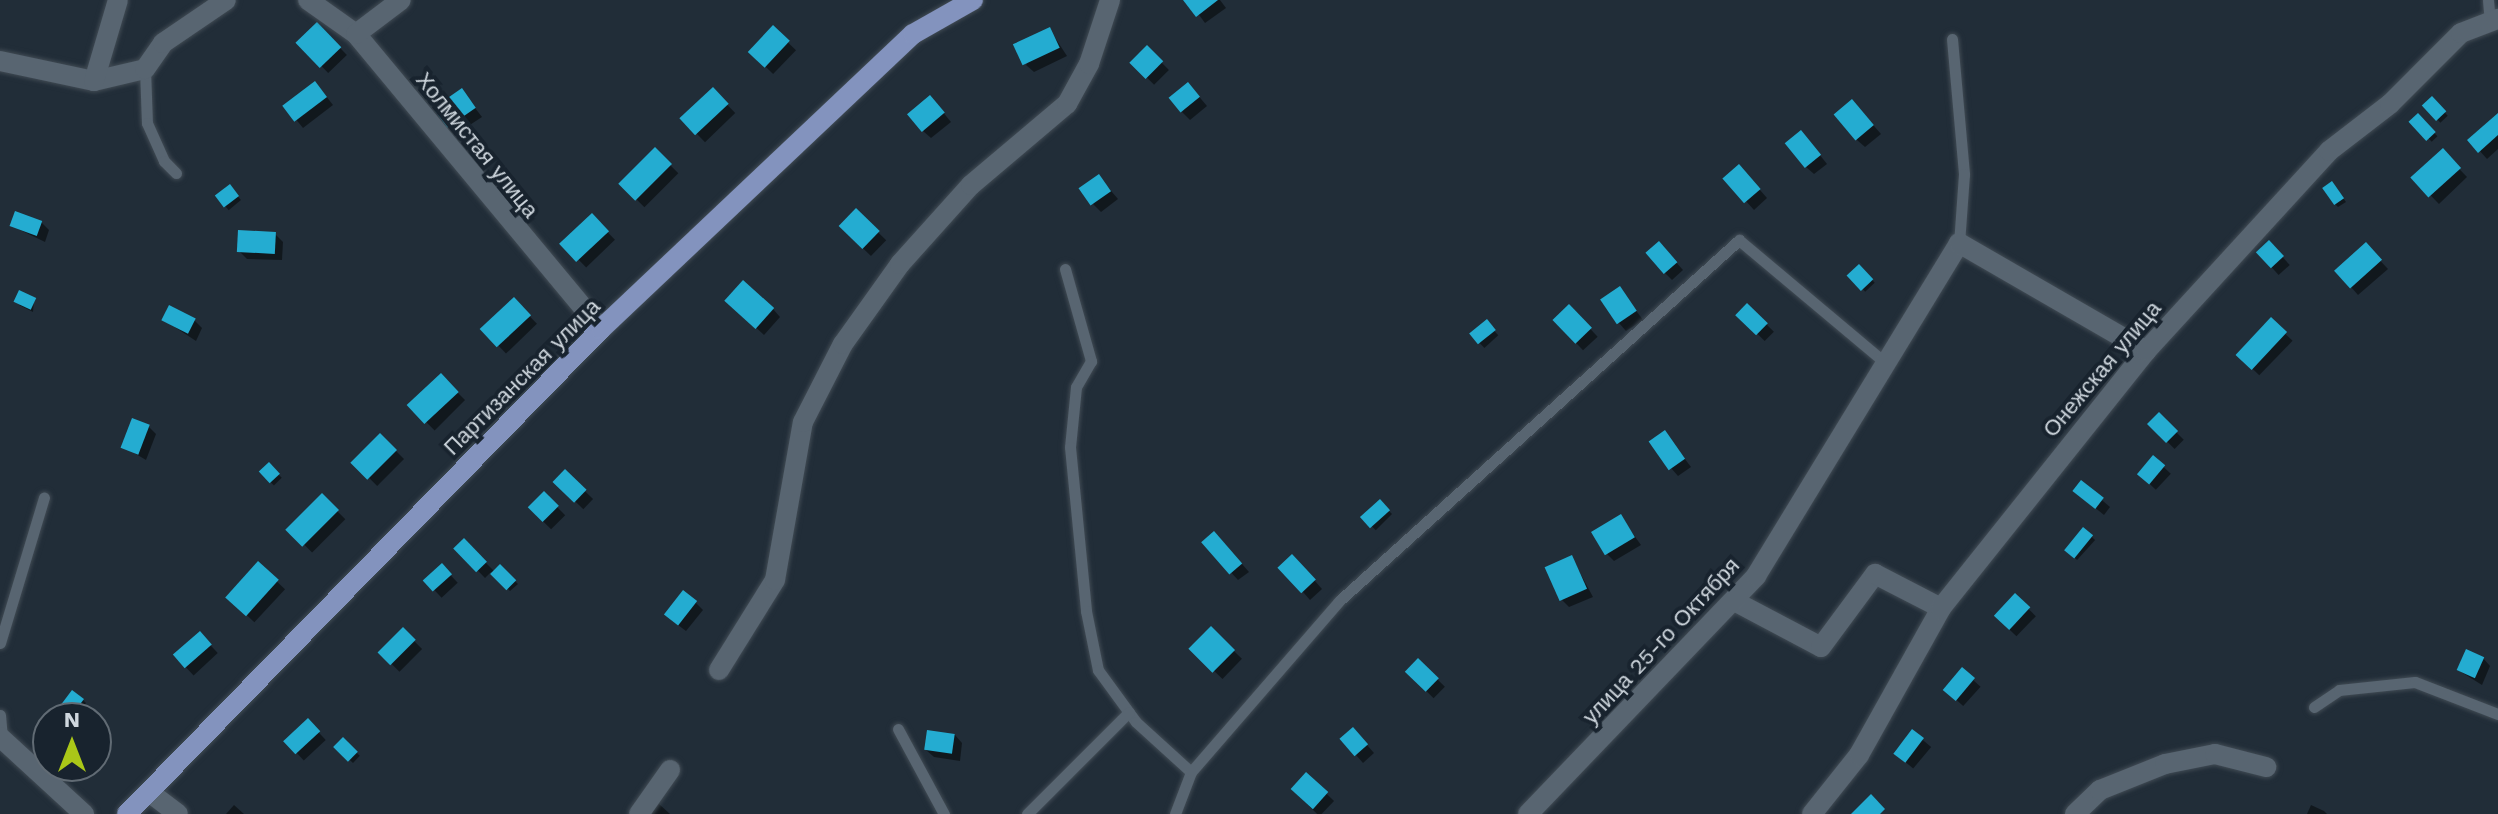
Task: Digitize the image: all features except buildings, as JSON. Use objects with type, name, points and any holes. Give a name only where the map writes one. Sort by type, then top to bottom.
[{"type":"main road","name":"Партизанская улица","points":[[127,814],[601,329],[913,34],[973,0]]},
{"type":"street","points":[[94,81],[118,0]]},
{"type":"street","points":[[0,61],[94,81],[145,69],[163,43],[226,0]]},
{"type":"street","name":"Холмистая улица","points":[[308,0],[356,34],[601,329]]},
{"type":"street","points":[[356,34],[401,0]]},
{"type":"street","points":[[719,670],[775,580],[791,471],[803,422],[843,344],[900,264],[971,185],[1067,104],[1089,64],[1110,0]]},
{"type":"street","name":"Онежская улица","points":[[1812,814],[1859,755],[1941,608],[2146,351],[2329,151],[2390,104],[2461,33],[2494,20]]},
{"type":"street","points":[[1959,243],[2146,351]]},
{"type":"street","name":"улица 25-го Октября","points":[[1528,814],[1736,602],[1887,365],[1959,243]]},
{"type":"street","points":[[1736,602],[1821,647],[1875,574],[1941,608]]},
{"type":"street","points":[[1,738],[84,814]]},
{"type":"street","points":[[2075,814],[2100,790],[2165,764],[2215,754],[2266,767]]},
{"type":"street","points":[[639,814],[670,770]]},
{"type":"street","points":[[149,792],[178,814]]},
{"type":"lane","points":[[2488,0],[2494,20]]},
{"type":"lane","points":[[1952,39],[1964,174],[1959,243]]},
{"type":"lane","points":[[145,69],[147,123],[164,161],[176,173]]},
{"type":"lane","points":[[1175,814],[1191,772],[1339,601],[1739,240],[1887,365]]},
{"type":"lane","points":[[1065,269],[1091,361],[1076,387],[1070,447],[1086,611],[1098,670],[1129,712],[1191,772]]},
{"type":"lane","points":[[0,643],[44,497]]},
{"type":"lane","points":[[2314,707],[2339,690],[2415,682],[2498,714]]},
{"type":"lane","points":[[1027,814],[1129,712]]},
{"type":"lane","points":[[0,715],[1,738]]},
{"type":"lane","points":[[898,729],[944,814]]}]
